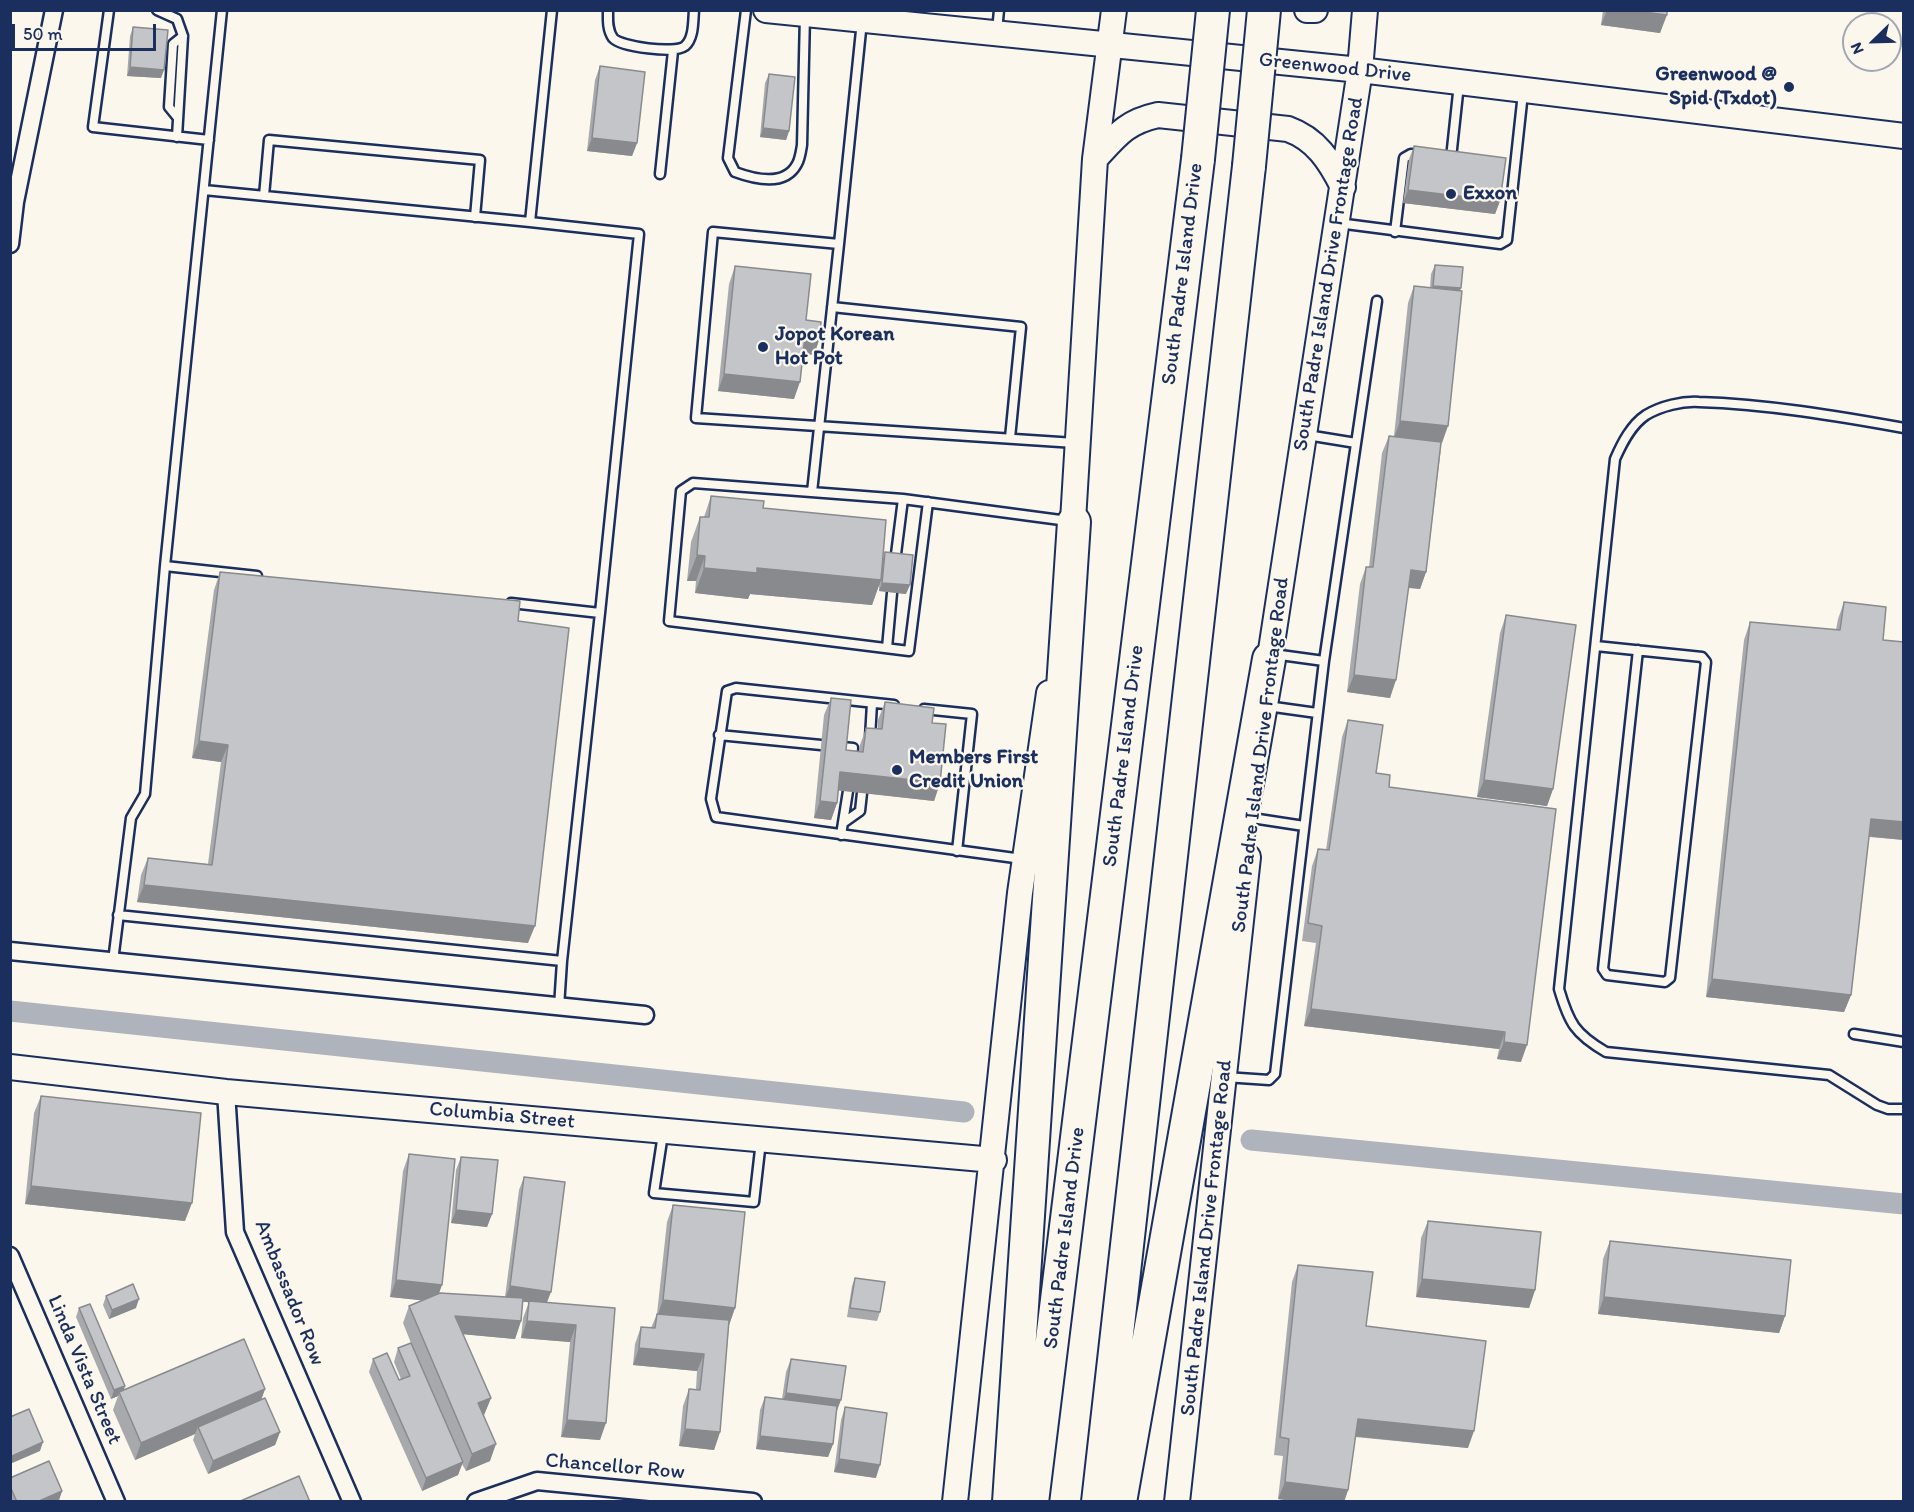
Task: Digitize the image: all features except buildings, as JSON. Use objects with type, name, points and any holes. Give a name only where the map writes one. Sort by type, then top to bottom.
[{"type":"highway","name":"South Padre Island Drive","points":[[1032,1502],[1198,159],[1214,10]]},
{"type":"highway","points":[[1098,1502],[1249,166],[1264,10]]},
{"type":"highway","points":[[1009,1502],[1074,522]]},
{"type":"highway","points":[[1120,1502],[1269,656]]},
{"type":"main road","name":"Greenwood Drive","points":[[766,10],[862,21],[887,17],[997,34],[1360,70],[1904,136]]},
{"type":"main road","points":[[955,1502],[1025,860],[1074,522],[1095,159],[1114,10]]},
{"type":"main road","points":[[1307,10],[1315,10]]},
{"type":"main road","name":"South Padre Island Drive Frontage Road","points":[[1177,1502],[1269,656],[1343,187],[1360,70],[1365,10]]},
{"type":"main road","points":[[1095,159],[1121,130],[1137,119],[1158,115],[1288,129],[1304,134],[1318,148],[1343,187]]},
{"type":"main road","name":"Columbia Street","points":[[10,1067],[226,1092],[994,1160]]},
{"type":"street","points":[[10,244],[15,202],[54,10]]},
{"type":"street","points":[[10,951],[645,1015]]},
{"type":"street","name":"Ambassador Row","points":[[226,1092],[236,1232],[352,1502]]},
{"type":"street","name":"Linda Vista Street","points":[[10,1256],[116,1502]]},
{"type":"street","name":"Chancellor Row","points":[[476,1502],[537,1481],[753,1502]]},
{"type":"lane","points":[[109,10],[93,127],[209,140]]},
{"type":"lane","points":[[157,10],[177,20],[183,36],[177,137]]},
{"type":"lane","points":[[112,961],[131,818],[145,794],[165,566],[222,10]]},
{"type":"lane","points":[[530,222],[552,10]]},
{"type":"lane","points":[[608,10],[609,32],[614,40],[623,44],[673,51],[684,47],[691,38],[694,10]]},
{"type":"lane","points":[[746,10],[728,158],[735,172],[758,180],[784,176],[797,165],[802,145],[805,15]]},
{"type":"lane","points":[[997,34],[999,10]]},
{"type":"lane","points":[[812,492],[862,21]]},
{"type":"lane","points":[[660,174],[673,51]]},
{"type":"lane","points":[[1451,159],[1459,82]]},
{"type":"lane","points":[[1337,223],[1500,244],[1507,240],[1523,90]]},
{"type":"lane","points":[[264,196],[269,140],[480,160],[475,217]]},
{"type":"lane","points":[[1395,232],[1404,158],[1411,154],[1431,156]]},
{"type":"lane","points":[[1441,157],[1462,160]]},
{"type":"lane","points":[[1505,165],[1515,166]]},
{"type":"lane","points":[[204,190],[639,234],[559,1006]]},
{"type":"lane","points":[[839,244],[713,232],[696,418],[1078,443]]},
{"type":"lane","points":[[1224,1077],[1269,1080],[1275,1074],[1317,713],[1377,301]]},
{"type":"lane","points":[[832,307],[1021,327],[1010,438]]},
{"type":"lane","points":[[1904,428],[1844,417],[1697,402],[1672,404],[1645,415],[1625,437],[1615,459],[1559,989],[1568,1020],[1584,1040],[1606,1052],[1828,1075],[1877,1105],[1888,1109],[1904,1109]]},
{"type":"lane","points":[[1304,435],[1356,443]]},
{"type":"lane","points":[[928,502],[909,651],[669,621],[681,490],[693,483],[903,499],[928,502],[1074,522]]},
{"type":"lane","points":[[896,562],[903,499]]},
{"type":"lane","points":[[165,566],[265,577]]},
{"type":"lane","points":[[887,648],[892,593]]},
{"type":"lane","points":[[505,603],[600,613]]},
{"type":"lane","points":[[1596,646],[1638,650],[1702,657],[1706,662],[1670,978],[1665,982],[1607,975],[1603,969],[1638,650]]},
{"type":"lane","points":[[1269,656],[1324,661]]},
{"type":"lane","points":[[905,706],[736,688],[727,691],[711,799],[717,817],[1025,860]]},
{"type":"lane","points":[[869,746],[872,703]]},
{"type":"lane","points":[[1264,705],[1317,713]]},
{"type":"lane","points":[[917,708],[972,714],[957,851]]},
{"type":"lane","points":[[719,735],[821,745]]},
{"type":"lane","points":[[842,747],[853,748],[851,768]]},
{"type":"lane","points":[[841,835],[848,791]]},
{"type":"lane","points":[[843,823],[860,811],[862,793]]},
{"type":"lane","points":[[1252,818],[1304,826]]},
{"type":"lane","points":[[118,915],[562,962]]},
{"type":"lane","points":[[1854,1034],[1904,1042]]},
{"type":"lane","points":[[663,1131],[654,1193],[754,1202],[762,1139]]},
{"type":"waterway","points":[[10,1011],[964,1112]]},
{"type":"waterway","points":[[1251,1140],[1904,1204]]},
{"type":"place","name":"Greenwood @ Spid (Txdot)","points":[[1789,87]]},
{"type":"place","name":"Exxon","points":[[1451,194]]},
{"type":"place","name":"Jopot Korean Hot Pot","points":[[763,347]]},
{"type":"place","name":"Members First Credit Union","points":[[897,770]]}]
